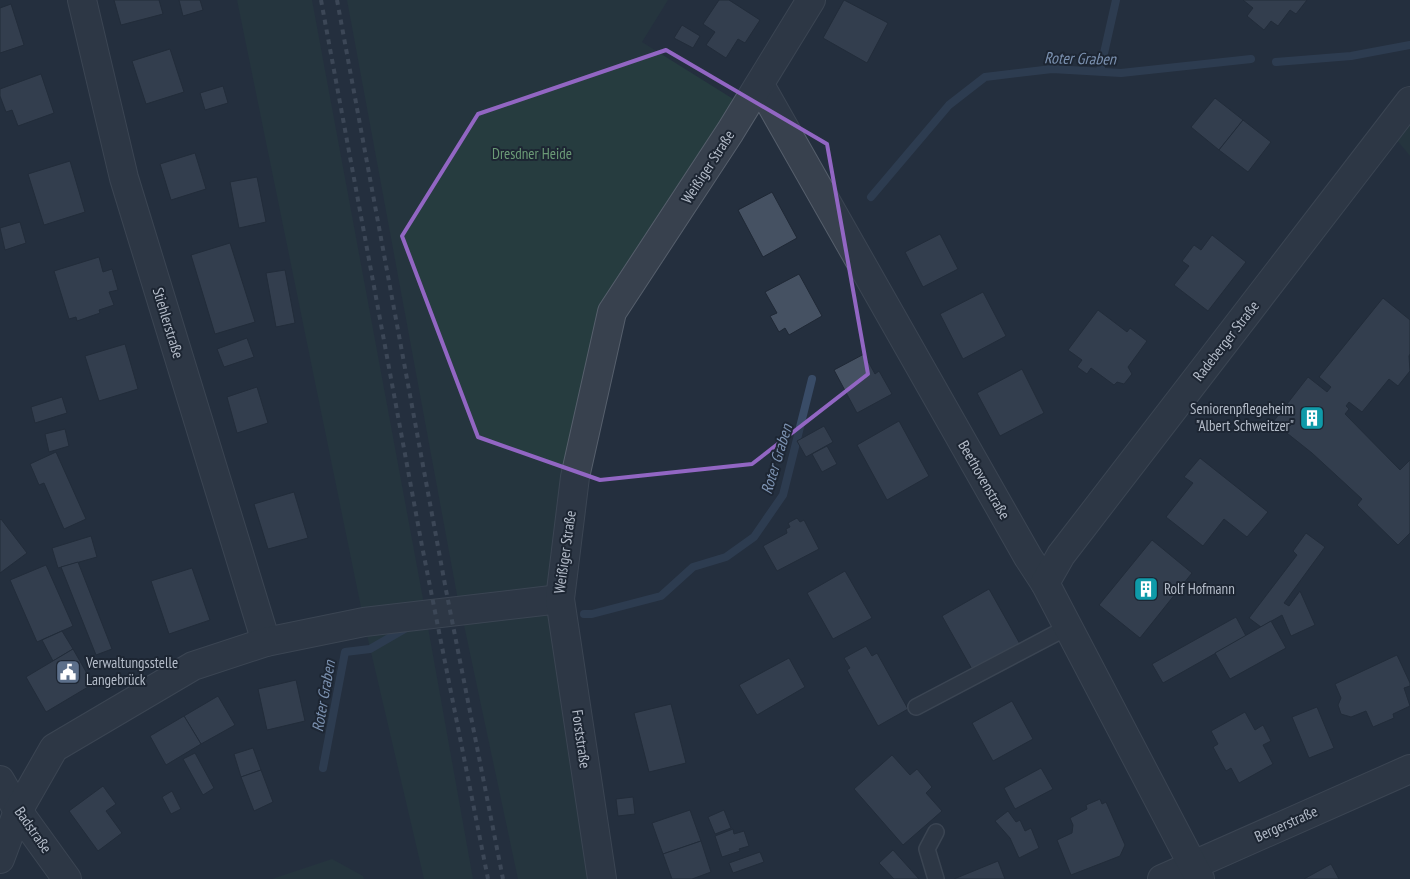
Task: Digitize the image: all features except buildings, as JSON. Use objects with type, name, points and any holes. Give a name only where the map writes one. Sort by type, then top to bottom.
[{"type":"street","name":"Stiehlerstraße","points":[[82,0],[124,178],[266,642]]},
{"type":"street","name":"Weißiger Straße","points":[[0,859],[18,811],[54,748],[193,666],[266,642],[364,622],[560,600],[575,478],[612,312],[730,132],[811,0]]},
{"type":"street","name":"Beethovenstraße","points":[[760,84],[1028,557],[1045,583],[1196,872]]},
{"type":"street","name":"Radeberger Straße","points":[[1045,583],[1061,555],[1410,101]]},
{"type":"street","name":"Forststraße","points":[[560,600],[602,879]]},
{"type":"street","name":"Bergerstraße","points":[[1162,879],[1196,872],[1410,769]]},
{"type":"street","name":"Badstraße","points":[[0,780],[18,811],[67,879]]},
{"type":"lane","points":[[916,707],[1068,627]]},
{"type":"lane","points":[[936,832],[927,849],[936,879]]},
{"type":"highlighted area","points":[[666,50],[827,144],[868,374],[752,464],[600,480],[478,437],[402,236],[478,114]]},
{"type":"green space","name":"Dresdner Heide","points":[[237,0],[312,0],[426,615],[460,611],[347,0],[668,0],[642,42],[746,107],[612,312],[560,599],[601,879],[518,879],[461,611],[426,616],[473,879],[424,879],[364,622]]},
{"type":"green space","points":[[1410,101],[1410,156],[1388,129]]},
{"type":"green space","points":[[332,859],[363,876],[364,879],[272,879]]},
{"type":"waterway","points":[[1100,71],[1116,0]]},
{"type":"waterway","name":"Roter Graben","points":[[1276,62],[1351,56],[1410,45]]},
{"type":"waterway","name":"Roter Graben","points":[[871,197],[949,105],[985,77],[1052,69],[1121,73],[1251,59]]},
{"type":"waterway","name":"Roter Graben","points":[[584,614],[592,614],[661,596],[693,567],[726,557],[754,537],[783,495],[812,379]]},
{"type":"waterway","name":"Roter Graben","points":[[323,768],[345,652],[370,649],[408,627]]},
{"type":"railway","points":[[321,0],[422,546],[488,879]]},
{"type":"railway","points":[[337,0],[446,590],[503,879]]},
{"type":"place","name":"Seniorenpflegeheim \"Albert Schweitzer\"","points":[[1312,418]]},
{"type":"place","name":"Rolf Hofmann","points":[[1146,589]]},
{"type":"place","name":"Verwaltungsstelle Langebrück","points":[[68,672]]}]
